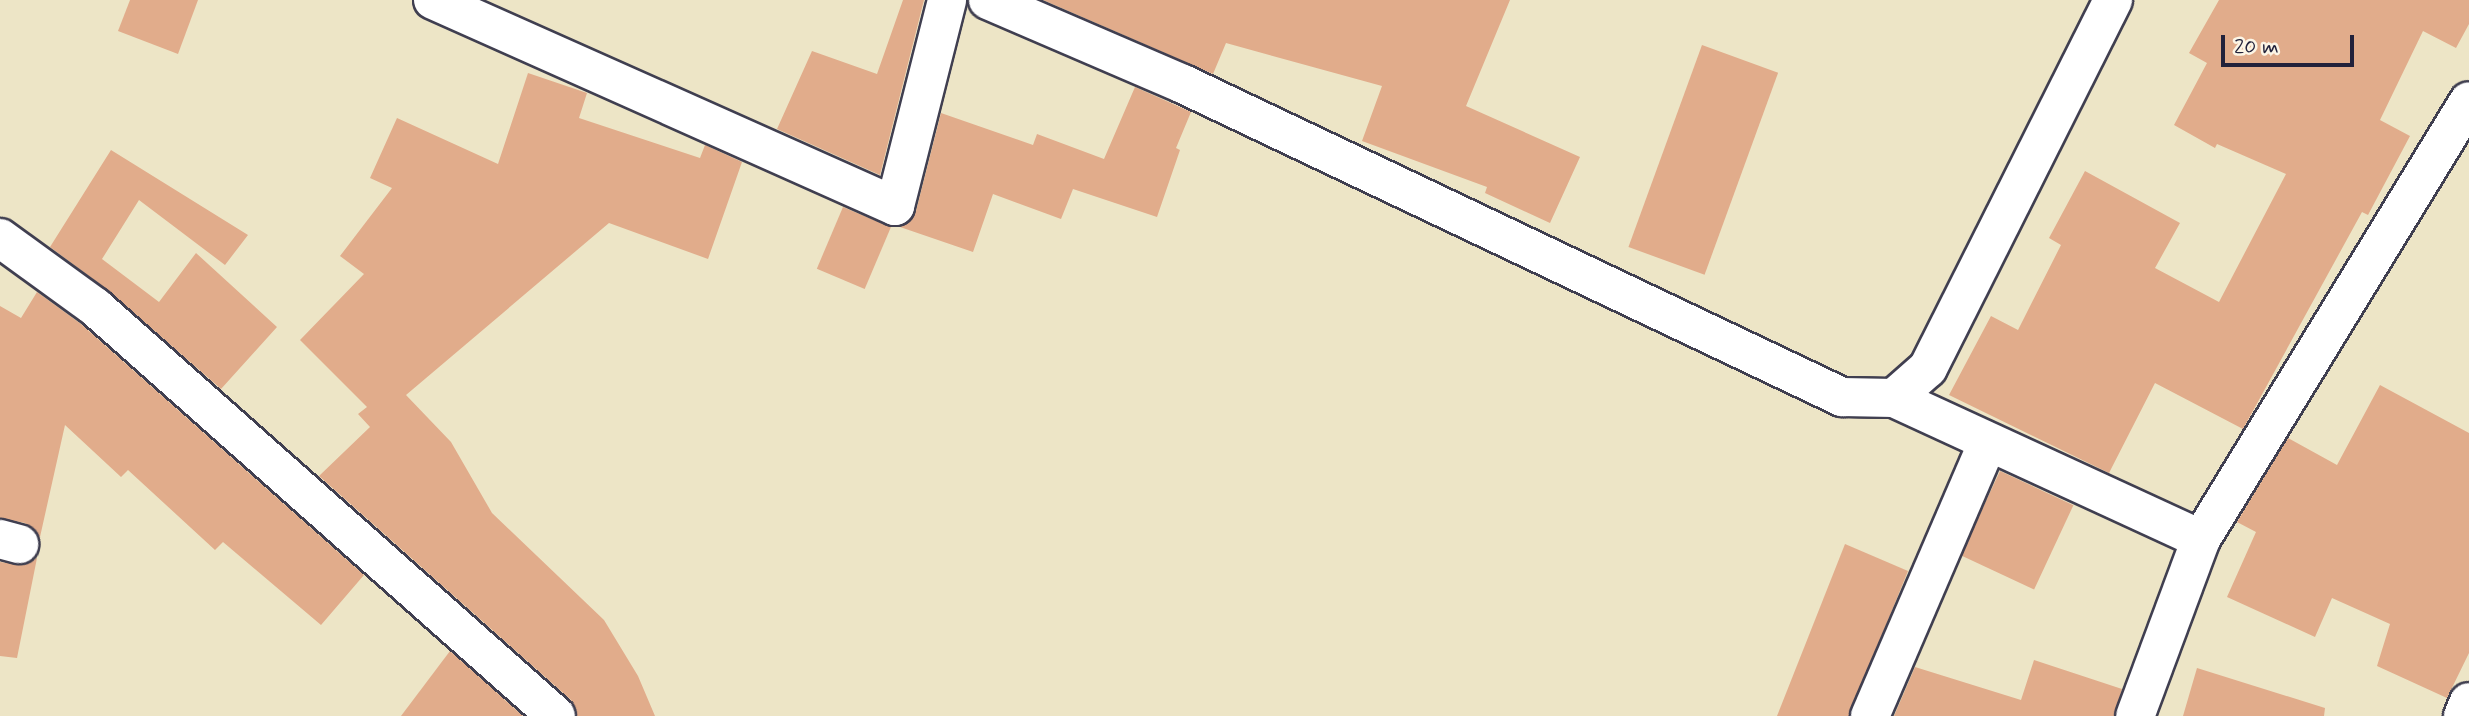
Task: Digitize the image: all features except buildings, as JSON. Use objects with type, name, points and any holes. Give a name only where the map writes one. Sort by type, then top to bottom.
[{"type":"street","points":[[433,0],[895,206],[947,0]]},
{"type":"street","points":[[988,0],[1183,84],[1842,397],[1894,398],[2202,539]]},
{"type":"street","points":[[1894,398],[1928,368],[2113,0]]},
{"type":"street","points":[[2135,716],[2202,539],[2469,101]]},
{"type":"street","points":[[0,238],[95,307],[556,716]]},
{"type":"street","points":[[1870,716],[1988,442]]},
{"type":"street","points":[[2463,716],[2469,702]]}]
